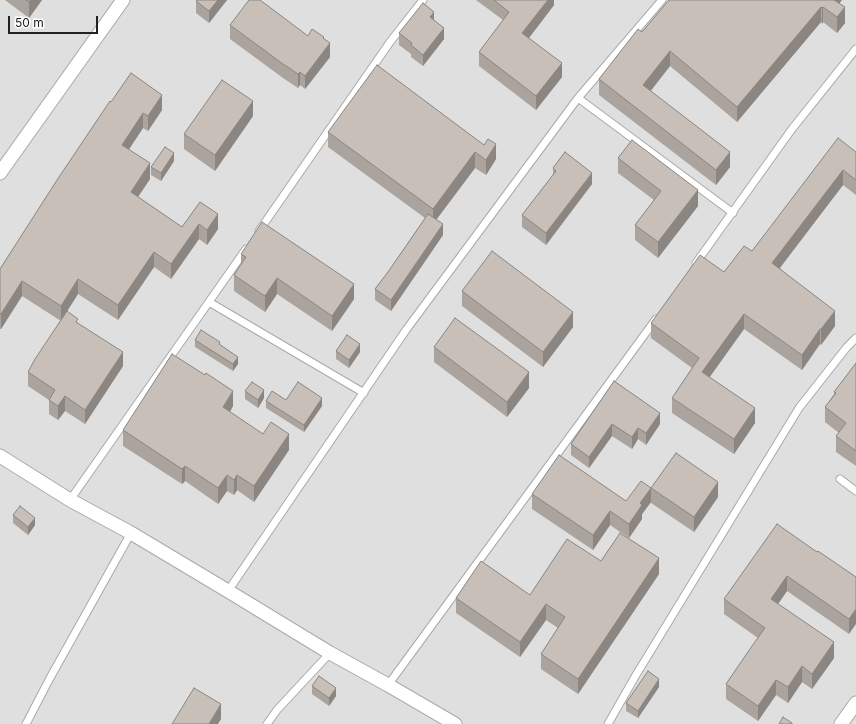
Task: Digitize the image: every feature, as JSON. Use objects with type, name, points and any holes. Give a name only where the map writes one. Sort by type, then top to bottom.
[{"type":"street","points":[[0,174],[123,0]]},
{"type":"street","points":[[0,456],[70,500],[130,533],[330,653],[455,724]]},
{"type":"street","points":[[841,724],[856,702]]},
{"type":"lane","points":[[256,234],[390,42],[423,0]]},
{"type":"lane","points":[[228,591],[406,330],[578,98],[662,0]]},
{"type":"lane","points":[[692,269],[792,129],[856,49]]},
{"type":"lane","points":[[578,98],[733,213]]},
{"type":"lane","points":[[70,500],[251,241]]},
{"type":"lane","points":[[209,302],[364,393]]},
{"type":"lane","points":[[388,685],[659,314]]},
{"type":"lane","points":[[608,724],[636,675],[799,408],[847,347],[856,338]]},
{"type":"lane","points":[[840,480],[856,491]]},
{"type":"lane","points":[[26,724],[130,533]]},
{"type":"lane","points":[[266,724],[277,710],[330,653]]},
{"type":"shaded area","points":[[0,0],[856,0],[856,724],[0,724]]},
{"type":"building","points":[[218,0],[209,11],[196,1]]},
{"type":"building","points":[[249,0],[260,0],[308,36],[312,29],[330,43],[305,76],[300,72],[298,74],[283,64],[230,25]]},
{"type":"building","points":[[494,0],[548,0],[522,33],[562,63],[536,96],[479,52],[509,12]]},
{"type":"building","points":[[669,0],[834,0],[845,7],[837,17],[821,7],[737,107],[670,51],[643,85],[730,152],[716,170],[599,79],[638,29],[642,32]]},
{"type":"building","points":[[423,3],[434,12],[430,17],[444,28],[423,55],[411,45],[412,43],[399,33]]},
{"type":"building","points":[[377,65],[484,145],[488,139],[496,144],[486,160],[475,152],[433,209],[328,132]]},
{"type":"building","points":[[131,73],[162,95],[148,116],[143,113],[122,145],[150,163],[131,192],[182,227],[200,202],[218,214],[207,230],[199,224],[171,264],[154,252],[118,305],[78,279],[61,306],[22,281],[0,314],[0,269],[57,180],[110,101],[111,102]]},
{"type":"building","points":[[222,80],[253,101],[215,155],[184,134]]},
{"type":"building","points":[[838,138],[856,152],[856,180],[843,170],[772,263],[835,311],[820,329],[802,355],[744,314],[702,372],[755,408],[734,439],[672,398],[699,358],[651,323],[700,255],[724,272],[744,246],[752,251]]},
{"type":"building","points":[[632,140],[698,190],[658,242],[635,225],[661,191],[618,158]]},
{"type":"building","points":[[165,147],[174,153],[161,173],[151,167]]},
{"type":"building","points":[[565,152],[592,173],[546,233],[522,215],[556,171],[553,168]]},
{"type":"building","points":[[428,214],[443,224],[391,300],[375,289]]},
{"type":"building","points":[[262,222],[354,284],[332,316],[277,278],[265,296],[234,275],[246,257],[241,254]]},
{"type":"building","points":[[492,251],[573,312],[543,352],[462,291]]},
{"type":"building","points":[[67,311],[78,319],[76,322],[123,352],[85,410],[65,396],[58,406],[49,400],[55,390],[28,372]]},
{"type":"building","points":[[455,318],[529,372],[507,402],[434,347]]},
{"type":"building","points":[[201,330],[220,342],[219,344],[238,357],[233,364],[195,340]]},
{"type":"building","points":[[347,335],[360,344],[349,360],[336,351]]},
{"type":"building","points":[[172,354],[205,375],[206,373],[233,391],[223,407],[263,434],[271,422],[289,434],[254,486],[237,475],[234,480],[227,475],[218,488],[185,466],[182,469],[123,430]]},
{"type":"building","points":[[856,363],[856,451],[836,436],[846,423],[825,407],[836,393],[834,392]]},
{"type":"building","points":[[614,381],[660,413],[646,433],[638,428],[632,437],[612,424],[589,457],[571,444]]},
{"type":"building","points":[[252,382],[264,390],[258,400],[245,391]]},
{"type":"building","points":[[298,382],[322,398],[304,425],[266,401],[272,391],[286,400]]},
{"type":"building","points":[[676,453],[718,482],[694,517],[651,488]]},
{"type":"building","points":[[559,455],[626,501],[641,481],[651,488],[640,503],[642,505],[629,524],[610,511],[593,535],[532,494]]},
{"type":"building","points":[[20,506],[35,518],[28,527],[13,515]]},
{"type":"building","points":[[777,524],[856,577],[856,609],[849,619],[787,576],[771,599],[834,642],[812,674],[802,666],[788,687],[776,680],[758,706],[726,684],[765,628],[724,599]]},
{"type":"building","points":[[620,533],[659,558],[578,679],[541,654],[565,617],[546,604],[520,642],[456,598],[481,561],[530,595],[567,539],[601,561]]},
{"type":"building","points":[[648,671],[659,679],[638,711],[626,703]]},
{"type":"building","points":[[319,676],[336,688],[329,698],[312,686]]},
{"type":"building","points":[[194,688],[221,704],[209,724],[172,724]]},
{"type":"building","points":[[783,717],[792,723],[792,724],[779,724]]}]
